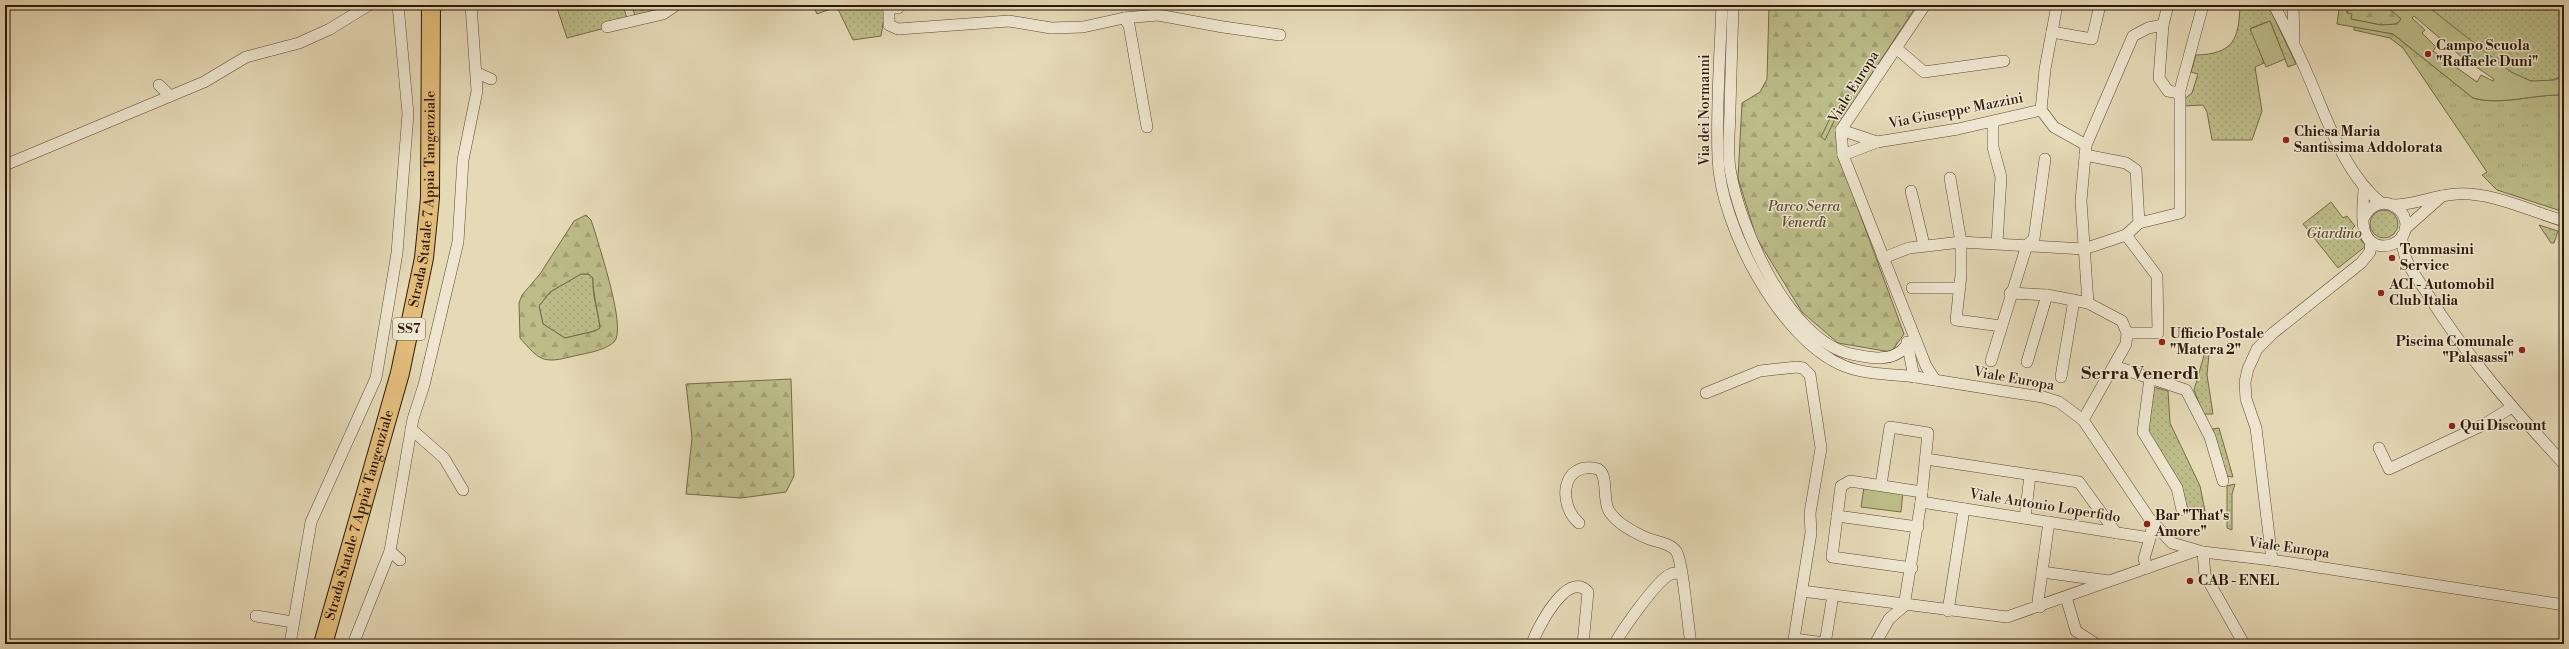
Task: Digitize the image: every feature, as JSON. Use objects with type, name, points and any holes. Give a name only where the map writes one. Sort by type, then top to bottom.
[{"type":"highway","name":"Strada Statale 7 Appia Tangenziale","points":[[323,644],[400,373],[424,258],[431,184],[431,5]]},
{"type":"street","points":[[5,166],[76,140],[170,96],[204,82],[246,57],[299,43],[330,29],[369,5]]},
{"type":"street","points":[[290,644],[311,522],[376,378],[397,253],[408,114],[398,5]]},
{"type":"street","points":[[353,644],[390,551],[411,429],[458,242],[464,160],[478,100],[471,5]]},
{"type":"street","points":[[607,27],[663,14],[676,5]]},
{"type":"street","name":"Via dei Normanni","points":[[1722,5],[1718,158],[1722,188],[1730,216],[1753,267],[1785,319],[1810,346],[1829,360],[1846,367],[1891,376],[1936,380]]},
{"type":"street","name":"Via dei Normanni","points":[[1733,5],[1730,168],[1745,224],[1755,247],[1782,296],[1820,340],[1839,351],[1859,356],[1892,358],[1900,354],[1906,346]]},
{"type":"street","name":"Viale Europa","points":[[1925,5],[1841,130],[1842,154],[1926,366],[1936,380],[2045,398],[2059,402],[2083,420],[2153,524],[2172,543],[2199,552],[2272,560],[2564,605]]},
{"type":"street","points":[[2057,5],[2041,110],[2054,127],[2086,150],[2126,163],[2136,170],[2139,223]]},
{"type":"street","points":[[2052,32],[2092,39],[2100,5]]},
{"type":"street","points":[[2168,5],[2163,25],[2159,78],[2168,91],[2180,93]]},
{"type":"street","points":[[1883,258],[1924,245],[1961,242],[2084,249],[2126,235],[2139,223],[2180,213],[2180,93],[2203,5]]},
{"type":"street","points":[[2274,5],[2294,42],[2335,138],[2364,187],[2381,203]]},
{"type":"street","points":[[2293,5],[2294,42]]},
{"type":"street","points":[[892,7],[887,20],[891,28],[945,30],[971,28],[1009,21],[1046,27],[1083,27],[1124,18],[1158,15],[1253,34],[1280,34]]},
{"type":"street","points":[[1124,18],[1129,25],[1147,127]]},
{"type":"street","points":[[2088,303],[2081,201],[2086,150],[2133,36],[2148,28],[2163,25]]},
{"type":"street","points":[[1896,48],[1924,72],[2004,60]]},
{"type":"street","points":[[477,74],[491,79]]},
{"type":"street","points":[[159,86],[170,96]]},
{"type":"street","name":"Via Giuseppe Mazzini","points":[[1842,154],[1877,142],[1993,122],[2041,110]]},
{"type":"street","points":[[1993,122],[1992,147],[2001,177],[1997,244]]},
{"type":"street","points":[[1841,130],[1877,142]]},
{"type":"street","points":[[1991,361],[2010,293],[2027,245],[2034,239],[2045,159]]},
{"type":"street","points":[[1950,178],[1961,242],[1960,288],[1956,320],[2001,326]]},
{"type":"street","points":[[2364,187],[2364,232],[2371,242],[2378,245],[2392,245],[2442,196]]},
{"type":"street","points":[[1911,191],[1924,245]]},
{"type":"street","points":[[2364,217],[2371,207],[2381,203],[2404,205],[2442,196],[2459,194],[2481,195],[2564,221]]},
{"type":"street","points":[[2393,205],[2404,215],[2404,256],[2450,331],[2512,407],[2564,464]]},
{"type":"street","points":[[2126,235],[2157,276],[2158,333],[2127,333]]},
{"type":"street","points":[[2272,560],[2256,428],[2246,399],[2245,382],[2248,369],[2257,349],[2273,333],[2361,263],[2370,252],[2371,242]]},
{"type":"street","points":[[1912,288],[1960,288]]},
{"type":"street","points":[[2010,293],[2047,295],[2088,303],[2122,321],[2127,333],[2126,344],[2083,420]]},
{"type":"street","points":[[2027,362],[2047,295]]},
{"type":"street","points":[[2061,377],[2074,300]]},
{"type":"street","points":[[1910,326],[1906,346],[1914,377]]},
{"type":"street","points":[[2114,366],[2186,390],[2210,437],[2223,481]]},
{"type":"street","points":[[1706,394],[1760,371],[1797,367],[1803,368],[1810,375],[1821,448],[1810,513],[1811,533],[1794,641],[1825,644],[1833,596]]},
{"type":"street","points":[[2150,378],[2143,432],[2177,488],[2182,510]]},
{"type":"street","points":[[2379,448],[2389,469],[2485,424],[2512,407]]},
{"type":"street","points":[[1875,644],[1888,619],[1904,606],[1912,568],[1918,527],[1928,433],[1890,427],[1881,485]]},
{"type":"street","points":[[411,429],[444,458],[463,490]]},
{"type":"street","points":[[1926,459],[2079,482],[2116,533]]},
{"type":"street","points":[[1579,523],[1568,508],[1566,481],[1570,475],[1579,470],[1598,468],[1603,474],[1605,498],[1610,512],[1638,534],[1670,546],[1676,550],[1691,644]]},
{"type":"street","points":[[2025,518],[2030,475]]},
{"type":"street","name":"Viale Antonio Loperfido","points":[[1912,568],[1832,557],[1841,486],[1850,481],[1881,485],[1964,509],[2150,538]]},
{"type":"street","points":[[1948,611],[1964,509]]},
{"type":"street","points":[[1837,516],[1918,527]]},
{"type":"street","points":[[2040,607],[2038,602],[2049,522]]},
{"type":"street","points":[[2147,568],[2144,559],[2153,524]]},
{"type":"street","points":[[390,551],[400,560]]},
{"type":"street","points":[[1802,591],[1904,606],[2007,617],[2040,607],[2147,568],[2199,552],[2205,575],[2244,644]]},
{"type":"street","points":[[2042,572],[2112,581]]},
{"type":"street","points":[[1615,644],[1622,631],[1665,578],[1674,573],[1681,574]]},
{"type":"street","points":[[1532,644],[1535,635],[1559,597],[1568,589],[1577,587],[1588,592],[1583,644]]},
{"type":"street","points":[[2066,597],[2076,631],[2096,644]]},
{"type":"street","points":[[256,616],[293,622]]},
{"type":"green space","points":[[2369,4],[2385,6],[2397,13],[2401,19],[2397,24],[2381,25],[2350,19],[2347,13],[2347,5]]},
{"type":"green space","points":[[556,5],[623,5],[628,22],[567,38]]},
{"type":"green space","points":[[632,5],[676,5],[636,20]]},
{"type":"green space","points":[[813,5],[836,5],[836,7],[817,14]]},
{"type":"green space","points":[[836,5],[886,5],[881,36],[853,40]]},
{"type":"green space","name":"Parco Serra Venerdì","points":[[1769,5],[1917,5],[1836,128],[1839,157],[1904,334],[1891,352],[1838,343],[1802,312],[1756,237],[1738,178],[1742,103],[1760,92],[1767,79]]},
{"type":"green space","points":[[2240,5],[2263,5],[2270,9],[2296,64],[2288,67],[2270,21],[2251,28],[2264,63],[2255,67],[2262,111],[2252,140],[2212,140],[2207,112],[2203,105],[2183,106],[2183,100],[2192,93],[2198,74],[2191,72],[2196,55],[2218,52],[2232,43],[2238,27]]},
{"type":"green space","name":"Campo Scuola \"Raffaele Duni\"","points":[[2328,5],[2347,5],[2347,13],[2352,14],[2351,19],[2381,25],[2397,24],[2401,19],[2385,5],[2426,5],[2511,72],[2531,81],[2555,80],[2564,75],[2564,95],[2495,101],[2473,98],[2393,34],[2337,24],[2339,9]],"holes":[[[2414,16],[2463,58],[2494,79],[2493,81],[2481,75],[2477,82],[2433,51],[2436,47],[2422,33],[2425,30],[2412,18]]]},
{"type":"green space","points":[[2426,5],[2564,5],[2564,75],[2553,80],[2540,82],[2531,81],[2520,77],[2493,60]]},
{"type":"green space","points":[[2270,21],[2285,59],[2266,67],[2250,29]]},
{"type":"green space","points":[[2354,26],[2393,34],[2473,98],[2495,101],[2564,95],[2564,212],[2497,190],[2482,175],[2487,172],[2403,48],[2390,38],[2354,30]]},
{"type":"green space","points":[[1831,116],[1835,119],[1825,140],[1821,137]]},
{"type":"green space","name":"Giardino","points":[[2331,202],[2343,218],[2347,216],[2355,226],[2352,229],[2366,246],[2338,268],[2303,224]]},
{"type":"green space","points":[[2384,210],[2394,214],[2398,224],[2394,234],[2384,238],[2374,234],[2370,224],[2374,214]]},
{"type":"green space","points":[[586,215],[591,220],[611,289],[617,322],[617,335],[614,342],[600,350],[555,360],[543,359],[533,352],[520,338],[519,303],[522,295],[540,274],[574,221]],"holes":[[[581,274],[588,274],[593,278],[600,328],[595,331],[565,338],[543,324],[539,306],[550,292]]]},
{"type":"green space","points":[[2539,225],[2558,231],[2554,243],[2551,243]]},
{"type":"green space","points":[[581,274],[588,274],[593,278],[593,291],[600,328],[595,331],[565,338],[543,324],[539,306],[550,292]]},
{"type":"green space","points":[[2205,352],[2209,354],[2207,375],[2213,414],[2203,414],[2194,390]]},
{"type":"green space","points":[[791,379],[794,476],[786,492],[741,498],[686,494],[692,438],[686,384]]},
{"type":"green space","points":[[2154,387],[2168,391],[2170,423],[2200,486],[2205,511],[2189,513],[2182,491],[2148,433]]},
{"type":"green space","points":[[2219,428],[2233,477],[2226,476],[2212,429]]},
{"type":"green space","points":[[2235,484],[2232,494],[2232,530],[2227,528],[2227,486]]},
{"type":"green space","points":[[1864,487],[1903,492],[1901,512],[1861,507]]},
{"type":"place","name":"Campo Scuola \"Raffaele Duni\"","points":[[2428,54]]},
{"type":"place","name":"Chiesa Maria Santissima Addolorata","points":[[2286,140]]},
{"type":"place","name":"Tommasini Service","points":[[2392,258]]},
{"type":"place","name":"ACI - Automobil Club Italia","points":[[2381,293]]},
{"type":"place","name":"Ufficio Postale \"Matera 2\"","points":[[2162,342]]},
{"type":"place","name":"Piscina Comunale \"Palasassi\"","points":[[2522,350]]},
{"type":"place","name":"Qui Discount","points":[[2452,426]]},
{"type":"place","name":"Bar \"That's Amore\"","points":[[2147,524]]},
{"type":"place","name":"CAB - ENEL","points":[[2190,581]]},
{"type":"district","name":"Serra Venerdì","points":[[2140,373]]}]
